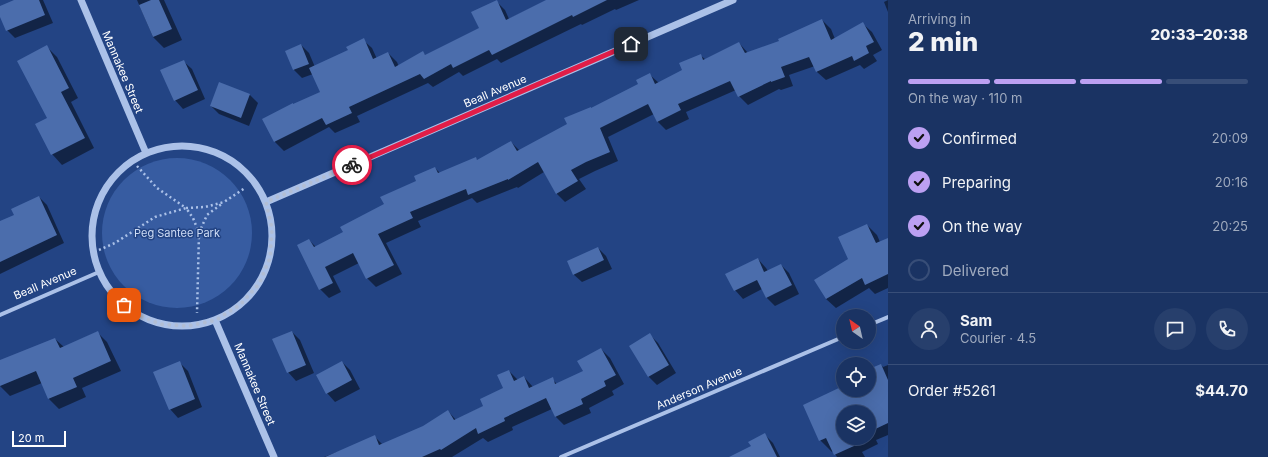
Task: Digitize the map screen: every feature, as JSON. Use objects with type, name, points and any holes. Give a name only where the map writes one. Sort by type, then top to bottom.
[{"type":"street","name":"Mannakee Street","points":[[81,0],[146,153]]},
{"type":"street","name":"Beall Avenue","points":[[266,202],[733,0]]},
{"type":"street","points":[[174,146],[202,148],[229,159],[251,177],[266,202],[272,229],[270,258],[259,284],[240,305],[216,320],[188,326],[160,324],[154,322],[135,314],[113,296],[99,272],[92,245],[94,217],[104,190],[122,169],[146,153],[174,146]]},
{"type":"street","name":"Beall Avenue","points":[[0,315],[99,272]]},
{"type":"street","points":[[876,322],[888,317]]},
{"type":"street","name":"Mannakee Street","points":[[216,320],[274,457]]},
{"type":"street","name":"Anderson Avenue","points":[[561,457],[836,339]]},
{"type":"path","points":[[137,166],[157,188],[186,208],[194,218],[198,233],[197,313]]},
{"type":"path","points":[[198,233],[207,215],[245,188]]},
{"type":"path","points":[[99,250],[115,243],[155,217],[186,208],[205,207],[224,202]]},
{"type":"green space","name":"Peg Santee Park","points":[[184,158],[206,163],[219,170],[235,185],[247,204],[251,218],[251,248],[247,262],[240,275],[225,291],[206,303],[192,307],[170,308],[148,303],[135,296],[114,275],[107,262],[103,248],[102,226],[107,204],[114,191],[135,170],[148,163],[162,159]]},
{"type":"building","points":[[14,0],[39,0],[45,15],[6,31],[0,17],[0,6]]},
{"type":"building","points":[[151,0],[159,0],[172,29],[153,37],[139,5]]},
{"type":"building","points":[[497,0],[506,20],[546,0],[607,0],[573,17],[572,15],[492,55],[489,50],[453,68],[451,64],[424,79],[420,74],[349,107],[352,113],[326,125],[322,118],[274,142],[262,119],[293,103],[320,92],[309,68],[348,50],[346,47],[364,38],[373,59],[388,52],[395,67],[423,51],[425,55],[479,28],[471,12]]},
{"type":"building","points":[[822,19],[831,40],[863,22],[874,42],[866,46],[869,53],[854,61],[852,56],[816,72],[809,57],[781,67],[785,77],[771,81],[738,97],[730,81],[678,104],[681,110],[657,122],[648,104],[600,128],[610,152],[571,170],[578,181],[556,194],[538,162],[508,180],[468,195],[466,189],[410,212],[413,218],[378,234],[394,265],[366,279],[353,253],[325,267],[333,283],[319,290],[297,245],[309,239],[314,247],[343,232],[340,227],[384,204],[380,197],[416,181],[414,176],[435,167],[438,173],[476,157],[477,160],[511,141],[517,151],[567,124],[564,118],[591,108],[638,84],[636,80],[650,73],[655,84],[682,70],[679,63],[701,54],[703,60],[739,42],[745,53],[779,41],[778,39]]},
{"type":"building","points":[[301,44],[309,64],[293,70],[285,51]]},
{"type":"building","points":[[47,45],[69,88],[61,92],[85,138],[51,155],[35,124],[47,118],[17,61]]},
{"type":"building","points":[[184,60],[198,90],[174,101],[160,70]]},
{"type":"building","points":[[219,82],[250,94],[241,118],[210,106]]},
{"type":"building","points":[[39,196],[57,235],[0,262],[0,221],[14,215],[11,209]]},
{"type":"building","points":[[867,224],[876,243],[888,238],[888,274],[865,285],[862,278],[826,299],[814,280],[848,259],[838,237]]},
{"type":"building","points":[[598,247],[604,260],[573,275],[567,261]]},
{"type":"building","points":[[758,258],[764,272],[781,264],[792,285],[766,298],[757,280],[734,291],[725,274]]},
{"type":"building","points":[[98,331],[111,361],[73,378],[77,387],[48,399],[36,371],[0,386],[0,360],[55,338],[60,348]]},
{"type":"building","points":[[292,331],[306,365],[287,373],[272,339]]},
{"type":"building","points":[[650,333],[669,365],[648,377],[629,346]]},
{"type":"building","points":[[601,348],[616,375],[604,381],[606,386],[581,399],[583,404],[555,417],[546,398],[504,418],[505,421],[478,434],[476,428],[441,450],[440,449],[422,457],[325,457],[375,435],[379,445],[423,426],[448,410],[454,420],[483,406],[480,399],[503,388],[497,375],[509,370],[514,381],[524,376],[529,388],[553,377],[555,384],[583,371],[577,361]]},
{"type":"building","points":[[180,361],[195,399],[169,410],[153,372]]},
{"type":"building","points":[[342,361],[352,380],[326,394],[316,375]]},
{"type":"building","points":[[881,364],[888,380],[888,423],[876,429],[876,405],[836,405],[836,445],[854,446],[834,455],[826,438],[819,441],[803,405],[836,389],[836,397],[876,397],[876,366]]},
{"type":"building","points":[[765,433],[777,457],[729,457],[751,446],[748,442]]},
{"type":"way so far","points":[[124,305],[135,314],[160,324],[188,326],[216,320],[240,305],[259,284],[270,258],[272,229],[266,202],[352,165]]},
{"type":"route","points":[[352,165],[631,44]]}]
